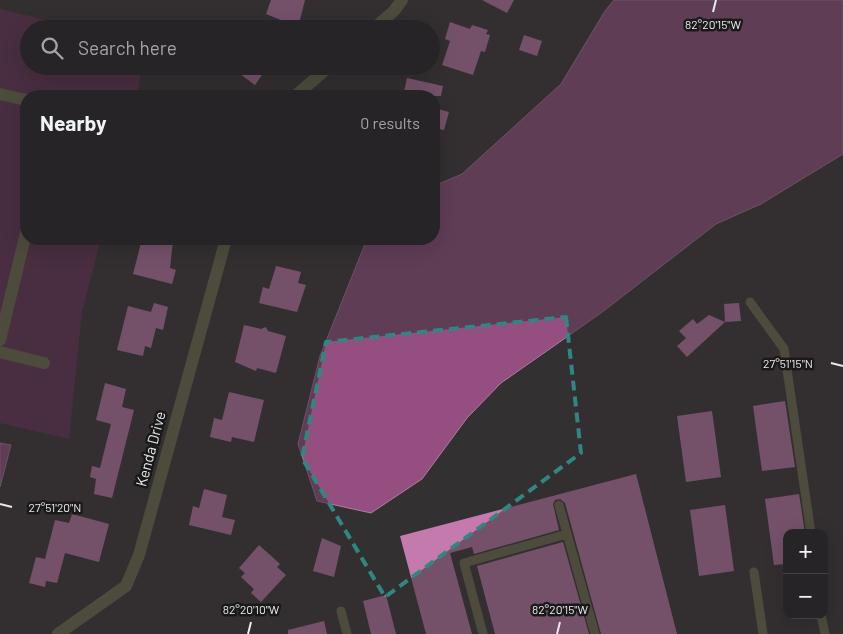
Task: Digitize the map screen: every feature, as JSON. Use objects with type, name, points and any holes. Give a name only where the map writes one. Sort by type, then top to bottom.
[{"type":"street","points":[[384,20],[402,0]]},
{"type":"street","points":[[301,90],[319,75]]},
{"type":"street","points":[[0,94],[20,99]]},
{"type":"street","points":[[0,340],[23,245]]},
{"type":"street","name":"Kenda Drive","points":[[58,634],[126,586],[138,555],[224,245]]},
{"type":"street","points":[[0,352],[44,363]]},
{"type":"lane","points":[[750,302],[784,349],[809,529]]},
{"type":"lane","points":[[559,505],[595,634]]},
{"type":"lane","points":[[483,634],[464,563],[567,534]]},
{"type":"lane","points":[[754,572],[763,634]]},
{"type":"lane","points":[[341,611],[347,634]]},
{"type":"lane","points":[[823,619],[825,634]]},
{"type":"highlighted area","points":[[566,317],[581,453],[385,597],[302,458],[326,342]]},
{"type":"shaded area","points":[[614,0],[843,0],[843,154],[761,204],[716,224],[601,313],[501,383],[467,418],[422,479],[371,513],[317,501],[298,444],[320,356],[365,245],[440,245],[440,183],[462,174],[561,84],[605,11]]},
{"type":"shaded area","points":[[0,9],[46,20],[20,20],[20,75],[140,75],[138,90],[20,90],[20,245],[99,245],[82,311],[69,439],[0,423]]},
{"type":"shaded area","points":[[0,443],[11,445],[0,487]]},
{"type":"building","points":[[271,0],[305,0],[300,20],[281,20],[266,14]]},
{"type":"building","points":[[482,0],[514,0],[507,13]]},
{"type":"building","points":[[450,22],[470,29],[472,25],[488,30],[486,34],[490,35],[485,52],[481,51],[473,75],[442,65],[450,41],[445,39]]},
{"type":"building","points":[[524,35],[542,41],[537,56],[519,50]]},
{"type":"building","points":[[241,75],[262,75],[255,85]]},
{"type":"building","points":[[407,78],[443,86],[441,96],[440,90],[404,90]]},
{"type":"building","points":[[440,110],[449,112],[444,130],[440,129]]},
{"type":"building","points":[[140,245],[173,245],[170,268],[176,270],[172,284],[133,274]]},
{"type":"building","points":[[276,266],[301,272],[298,283],[306,285],[297,312],[259,303],[263,287],[269,289]]},
{"type":"building","points":[[154,303],[168,307],[163,330],[156,328],[151,348],[145,346],[143,356],[117,350],[128,306],[151,312]]},
{"type":"building","points":[[739,303],[741,321],[725,322],[724,304]]},
{"type":"building","points":[[709,315],[725,322],[687,357],[677,346],[686,338],[679,331],[693,319],[697,324]]},
{"type":"building","points":[[244,325],[261,329],[266,327],[268,331],[286,336],[276,373],[257,368],[256,371],[235,362]]},
{"type":"building","points":[[105,383],[126,389],[122,407],[134,410],[112,498],[94,494],[96,479],[90,477],[92,466],[100,468],[111,424],[96,420]]},
{"type":"building","points":[[229,392],[264,400],[254,442],[232,437],[231,442],[210,437],[214,418],[222,420]]},
{"type":"building","points":[[785,401],[795,467],[762,471],[753,406]]},
{"type":"building","points":[[712,411],[721,477],[686,482],[677,416]]},
{"type":"building","points":[[636,474],[677,634],[601,634],[565,503],[560,499],[555,500],[553,504],[559,530],[474,554],[472,547],[450,553],[472,634],[426,634],[400,536]]},
{"type":"building","points":[[204,489],[227,495],[222,517],[235,520],[231,535],[189,525],[193,506],[199,508]]},
{"type":"building","points":[[799,494],[804,529],[783,529],[783,564],[774,565],[765,499]]},
{"type":"building","points":[[725,505],[734,571],[699,576],[690,510]]},
{"type":"building","points":[[72,514],[109,524],[99,562],[65,553],[57,583],[46,581],[45,587],[29,583],[36,557],[45,559],[55,520],[69,523]]},
{"type":"building","points":[[322,538],[341,546],[334,577],[313,571]]},
{"type":"building","points":[[563,542],[589,634],[495,634],[477,566]]},
{"type":"building","points":[[259,545],[280,564],[277,567],[286,575],[261,602],[251,593],[254,589],[241,577],[245,573],[239,568]]},
{"type":"building","points":[[386,595],[396,634],[371,634],[363,601]]},
{"type":"building","points":[[324,621],[327,634],[288,634],[288,630]]}]
